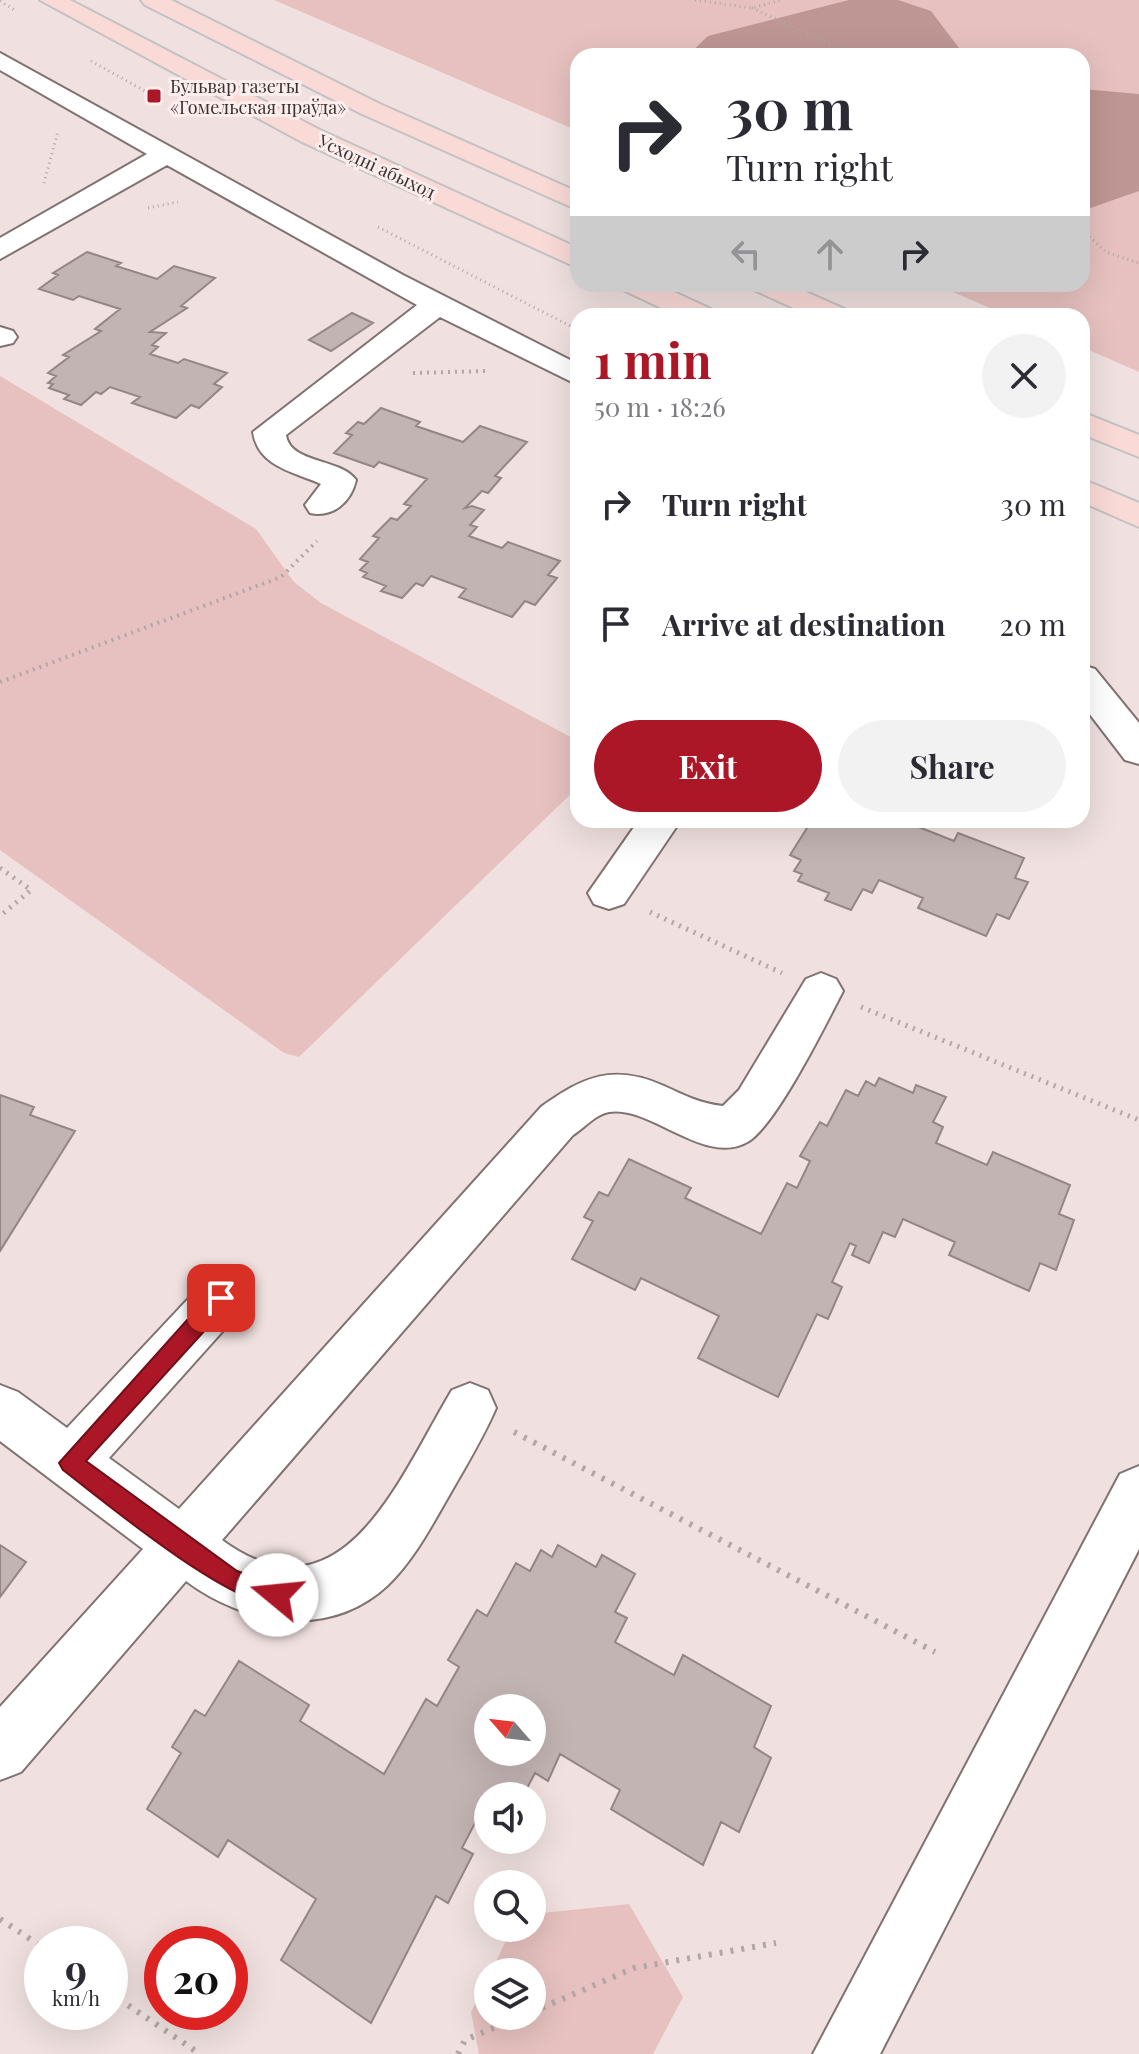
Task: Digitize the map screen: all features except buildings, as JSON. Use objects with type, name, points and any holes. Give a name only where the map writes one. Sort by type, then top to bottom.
[{"type":"main road","name":"Усходні абыход","points":[[52,0],[311,136],[570,255]]},
{"type":"main road","points":[[153,0],[371,109],[570,198]]},
{"type":"main road","points":[[650,292],[685,308]]},
{"type":"main road","points":[[782,292],[818,308]]},
{"type":"main road","points":[[1090,426],[1139,447]]},
{"type":"main road","points":[[1090,493],[1139,516]]},
{"type":"lane","points":[[0,60],[164,155],[438,305],[570,372]]},
{"type":"lane","points":[[0,250],[164,155]]},
{"type":"lane","points":[[322,505],[337,489],[339,480],[279,453],[272,445],[269,432],[405,326],[438,305]]},
{"type":"lane","points":[[1090,688],[1139,750]]},
{"type":"lane","points":[[609,893],[655,828]]},
{"type":"lane","points":[[0,1751],[557,1121],[589,1097],[605,1091],[621,1091],[700,1123],[733,1127],[755,1104],[821,991]]},
{"type":"lane","points":[[70,1463],[221,1298]]},
{"type":"lane","points":[[0,1410],[229,1579],[256,1592],[306,1595],[359,1574],[395,1531],[470,1408]]},
{"type":"lane","points":[[845,2054],[1139,1493]]},
{"type":"path","points":[[695,0],[752,8],[839,48]]},
{"type":"path","points":[[752,8],[781,0]]},
{"type":"path","points":[[43,184],[58,130]]},
{"type":"path","points":[[1090,237],[1106,252],[1139,263]]},
{"type":"path","points":[[0,682],[281,577]]},
{"type":"path","points":[[0,868],[31,890],[0,916]]},
{"type":"path","points":[[609,893],[821,991],[1139,1120]]},
{"type":"path","points":[[470,1408],[935,1652]]},
{"type":"path","points":[[0,1919],[24,1935]]},
{"type":"path","points":[[546,2006],[634,1968],[776,1943]]},
{"type":"path","points":[[128,2005],[200,2054]]},
{"type":"path","points":[[458,2054],[465,2040],[489,2030]]},
{"type":"shaded area","points":[[274,0],[1139,0],[1139,372],[1090,351],[1090,308],[990,308],[953,292],[1090,292],[1090,48],[570,48],[570,128]]},
{"type":"shaded area","points":[[849,0],[898,0],[931,11],[959,48],[695,48],[708,36]]},
{"type":"shaded area","points":[[1090,90],[1139,94],[1139,191],[1090,208]]},
{"type":"shaded area","points":[[0,376],[256,529],[294,582],[321,603],[570,737],[570,795],[299,1057],[284,1053],[0,850]]},
{"type":"shaded area","points":[[629,1904],[683,1997],[653,2054],[479,2054],[474,2030],[546,2030],[546,1958],[498,1958],[505,1942],[546,1942],[546,1913]]},
{"type":"place","name":"Бульвар газеты «Гомельская праўда»","points":[[154,96]]},
{"type":"route","points":[[221,1298],[70,1463],[229,1579],[256,1592],[277,1595]]}]
